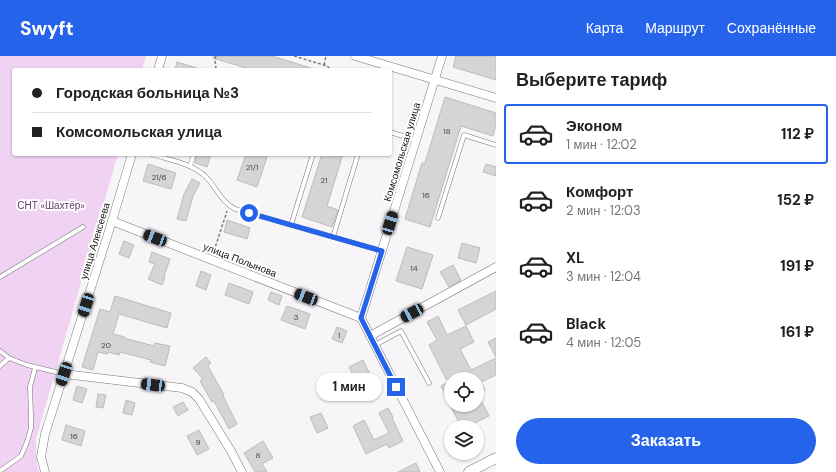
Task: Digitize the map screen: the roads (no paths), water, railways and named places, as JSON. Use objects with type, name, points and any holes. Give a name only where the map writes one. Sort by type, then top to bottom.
[{"type":"street","points":[[159,68],[162,56]]},
{"type":"street","points":[[355,56],[496,98]]},
{"type":"street","name":"Комсомольская улица","points":[[361,318],[442,56]]},
{"type":"street","name":"улица Алексеева","points":[[45,472],[41,457],[45,434],[131,156]]},
{"type":"street","name":"улица Полынова","points":[[112,221],[361,318]]},
{"type":"street","points":[[370,336],[496,267]]},
{"type":"street","points":[[361,318],[440,472]]},
{"type":"street","points":[[64,374],[182,388],[192,392],[199,399],[242,472]]},
{"type":"street","points":[[468,472],[496,458]]},
{"type":"lane","points":[[392,133],[416,140]]},
{"type":"lane","points":[[438,218],[464,135],[496,144]]},
{"type":"lane","points":[[158,156],[190,166],[204,175],[222,199],[229,206],[235,209],[382,251]]},
{"type":"lane","points":[[190,166],[193,156]]},
{"type":"lane","points":[[292,225],[312,156]]},
{"type":"lane","points":[[333,237],[357,156]]},
{"type":"lane","points":[[0,277],[83,227]]},
{"type":"lane","points":[[375,345],[401,332],[429,383]]},
{"type":"lane","points":[[0,351],[9,358],[35,368],[64,374]]},
{"type":"lane","points":[[0,366],[9,358]]},
{"type":"lane","points":[[0,471],[21,456],[27,442],[31,428],[30,387],[35,368]]},
{"type":"park label","name":"СНТ «Шахтёр»","points":[[51,205]]}]
